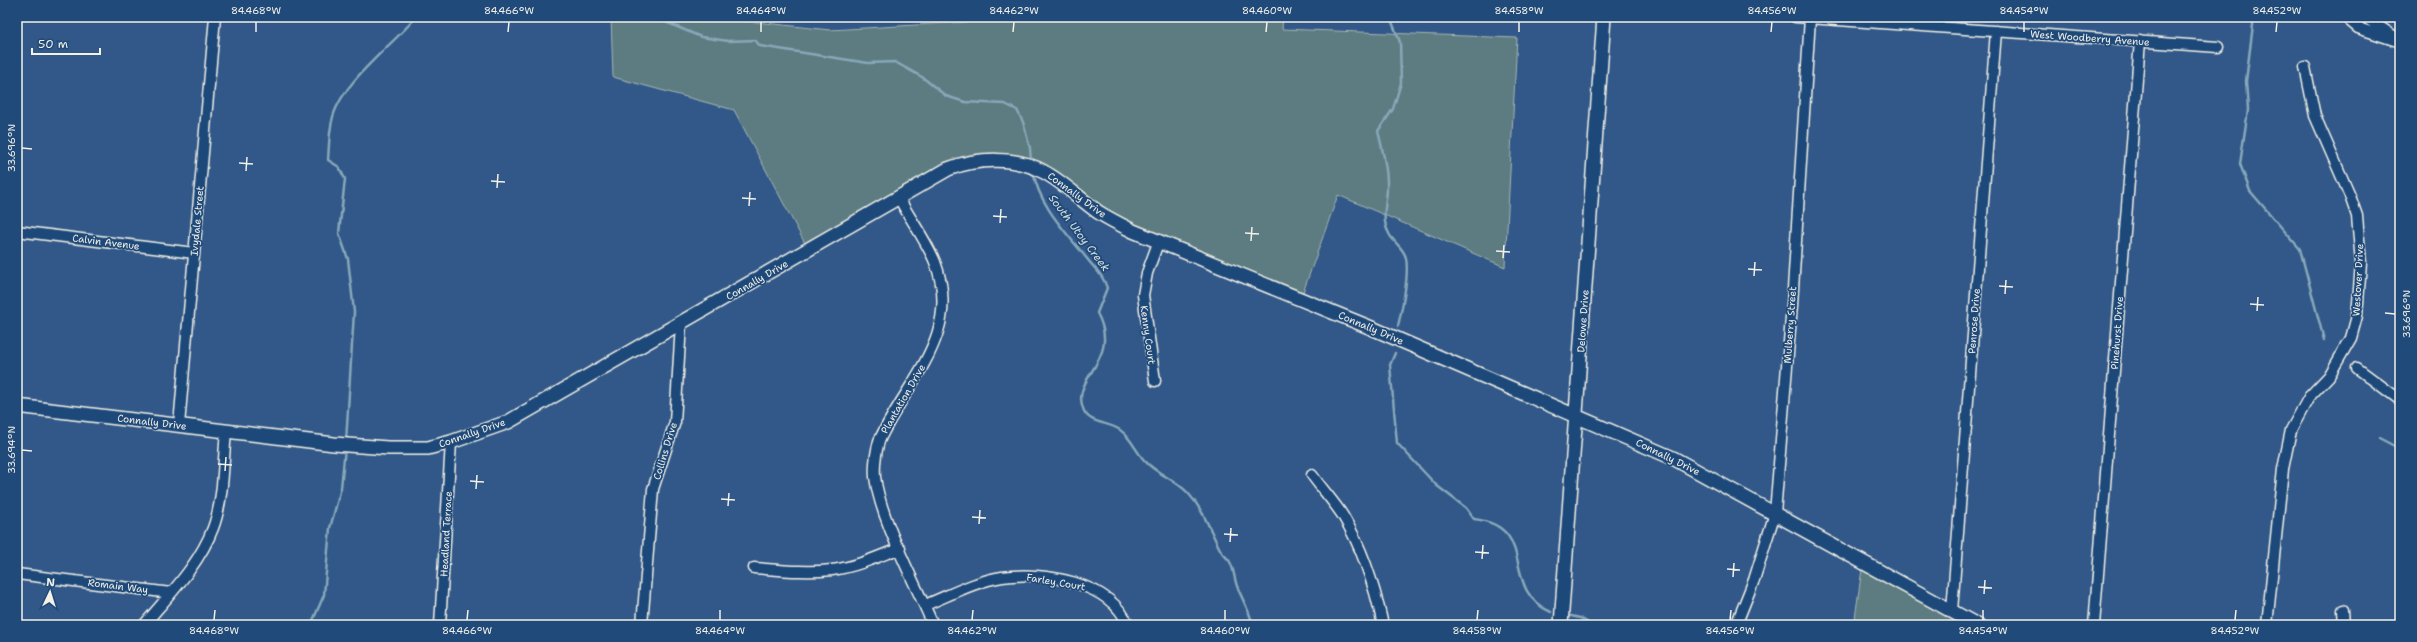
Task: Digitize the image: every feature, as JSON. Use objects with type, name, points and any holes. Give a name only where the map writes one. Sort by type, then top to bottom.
[{"type":"street","name":"Ivydale Street","points":[[179,426],[215,17]]},
{"type":"street","name":"Delowe Drive","points":[[1561,625],[1604,17]]},
{"type":"street","name":"West Woodberry Avenue","points":[[1795,17],[2218,47]]},
{"type":"street","points":[[2345,17],[2358,28],[2400,41]]},
{"type":"street","points":[[2365,17],[2400,41]]},
{"type":"street","name":"Mulberry Street","points":[[1736,625],[1754,580],[1775,513],[1792,305],[1810,18]]},
{"type":"street","name":"Penrose Drive","points":[[1952,611],[1996,31]]},
{"type":"street","name":"Pinehurst Drive","points":[[2094,625],[2140,41]]},
{"type":"street","name":"Westover Drive","points":[[2268,625],[2283,470],[2291,430],[2304,403],[2329,376],[2351,338],[2357,316],[2361,270],[2360,239],[2357,216],[2350,196],[2315,116],[2305,67]]},
{"type":"street","name":"Connally Drive","points":[[17,406],[179,426],[388,448],[428,448],[451,442],[508,422],[948,170],[963,164],[980,161],[1018,162],[1045,172],[1099,213],[1158,243],[1206,260],[1374,329],[1673,458],[1977,625]]},
{"type":"street","name":"Plantation Drive","points":[[899,198],[934,261],[941,283],[943,303],[941,326],[934,347],[885,429],[876,454],[875,476],[880,499],[933,625]]},
{"type":"street","name":"Calvin Avenue","points":[[17,232],[194,253]]},
{"type":"street","name":"Kenny Court","points":[[1155,381],[1143,295],[1147,273],[1158,243]]},
{"type":"street","name":"Collins Drive","points":[[642,625],[654,489],[675,422],[681,324]]},
{"type":"street","points":[[2357,368],[2400,400]]},
{"type":"street","points":[[144,625],[199,557],[214,528],[219,502],[226,431]]},
{"type":"street","name":"Headland Terrace","points":[[440,625],[451,442]]},
{"type":"street","points":[[1312,475],[1343,517],[1359,549],[1376,596],[1383,625]]},
{"type":"street","points":[[754,568],[805,571],[832,570],[861,563],[900,548]]},
{"type":"street","name":"Romain Way","points":[[17,574],[171,593]]},
{"type":"street","name":"Farley Court","points":[[925,605],[982,582],[1002,577],[1038,577],[1085,586],[1102,594],[1116,605],[1128,625]]},
{"type":"street","points":[[2343,610],[2344,625]]},
{"type":"green space","points":[[611,17],[710,17],[830,30],[967,22],[980,17],[1283,17],[1282,29],[1517,38],[1505,267],[1338,195],[1302,295],[1152,238],[1081,197],[1023,158],[962,161],[810,253],[734,110],[613,77]]},
{"type":"green space","points":[[1864,555],[1992,625],[1854,625]]},
{"type":"waterway","points":[[346,442],[354,312],[348,259],[339,233],[345,179],[339,167],[328,160],[331,126],[337,107],[355,79],[416,17]]},
{"type":"waterway","name":"South Utoy Creek","points":[[654,17],[701,37],[728,41],[755,40],[760,46],[868,63],[895,62],[922,77],[946,96],[965,102],[1005,104],[1017,110],[1023,122],[1030,148],[1031,162]]},
{"type":"waterway","points":[[1390,17],[1400,42],[1401,83],[1393,109],[1378,131],[1387,177],[1385,222],[1389,234],[1402,249],[1407,265],[1406,282],[1398,326]]},
{"type":"waterway","points":[[2254,17],[2246,81],[2248,110],[2240,164],[2250,191],[2300,249],[2324,340]]},
{"type":"waterway","name":"South Utoy Creek","points":[[1033,171],[1041,196],[1063,229],[1099,273],[1107,288],[1097,313],[1103,330],[1104,344],[1100,357],[1083,388],[1081,399],[1084,411],[1095,421],[1116,427],[1124,433],[1147,463],[1183,488],[1194,500],[1203,514],[1221,551],[1231,565],[1237,586],[1250,614],[1253,625]]},
{"type":"waterway","points":[[1395,353],[1390,365],[1397,443],[1436,485],[1466,508],[1474,519],[1494,524],[1506,534],[1513,546],[1526,589],[1535,602],[1551,612]]},
{"type":"waterway","points":[[2379,438],[2400,449]]},
{"type":"waterway","points":[[311,625],[324,595],[330,528],[341,488],[345,448]]},
{"type":"waterway","points":[[1567,615],[1580,618],[1592,625]]}]
